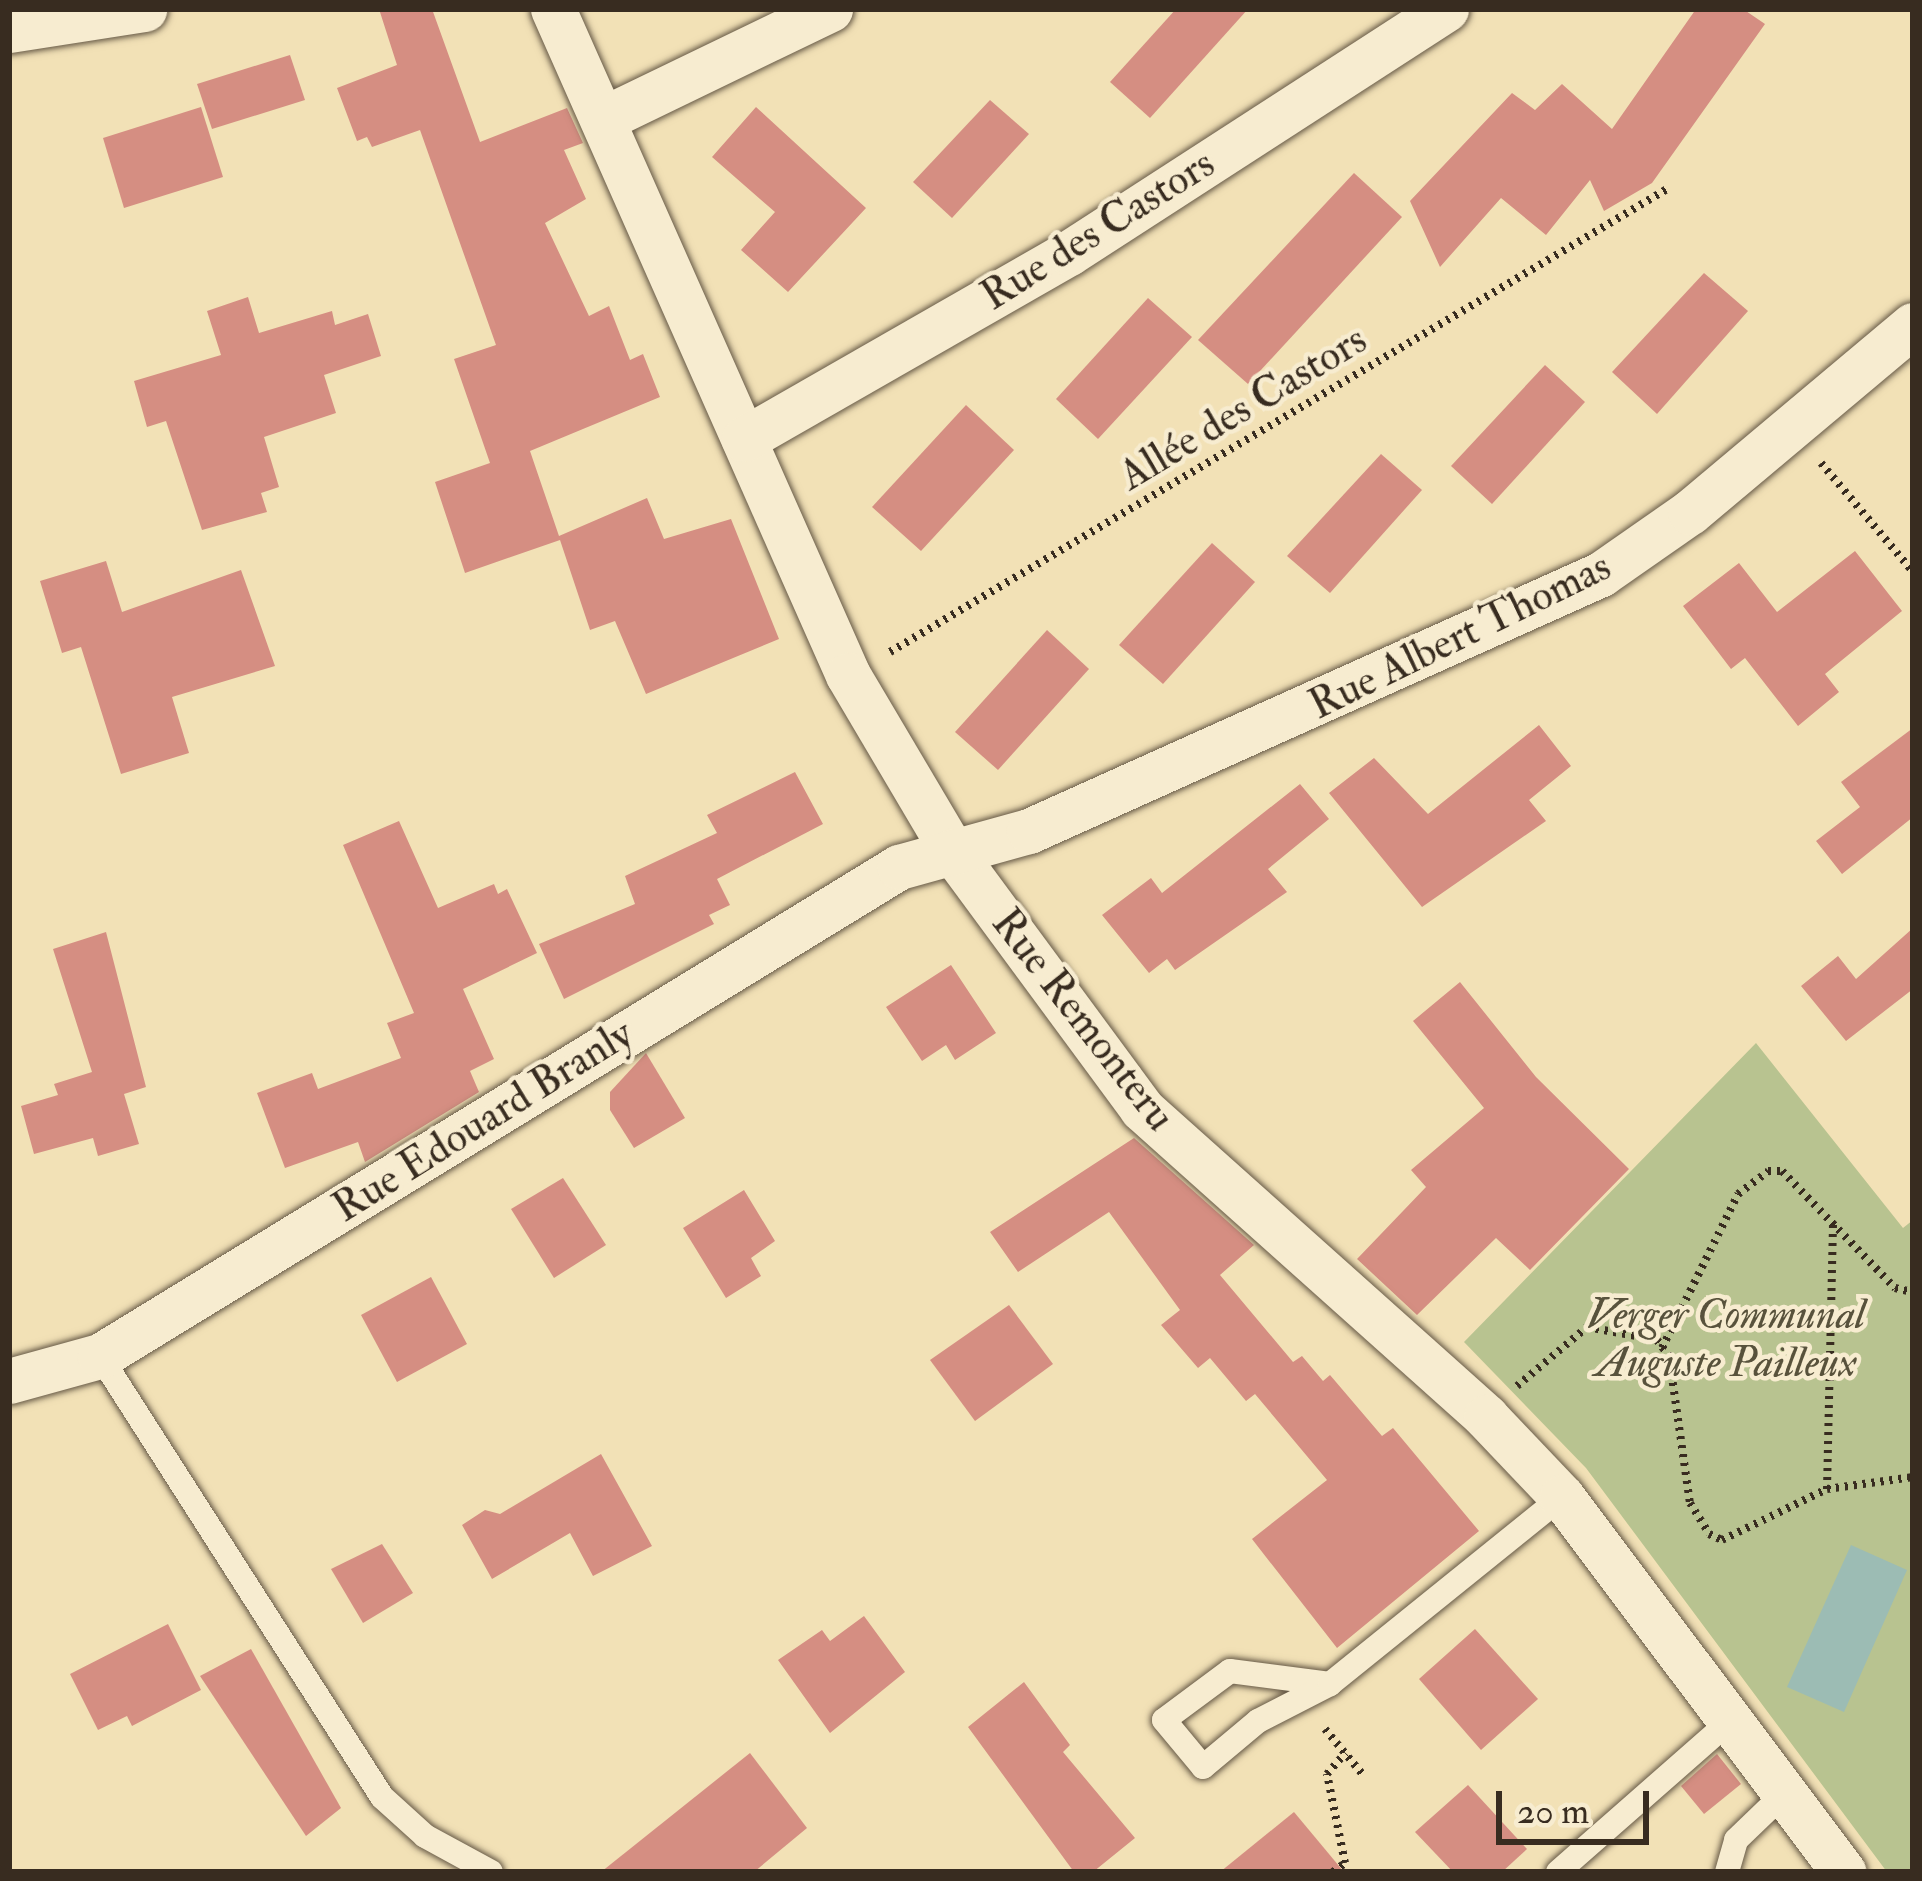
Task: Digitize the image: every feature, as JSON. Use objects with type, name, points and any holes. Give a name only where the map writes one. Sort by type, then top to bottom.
[{"type":"street","points":[[9,30],[144,9]]},
{"type":"street","name":"Rue Remonteru","points":[[554,9],[848,675],[952,851],[1142,1109],[1486,1417],[1562,1497],[1844,1872]]},
{"type":"street","points":[[604,118],[830,9]]},
{"type":"street","name":"Rue des Castors","points":[[744,439],[1069,253],[1445,9]]},
{"type":"street","name":"Rue Albert Thomas","points":[[952,851],[1029,831],[1529,611],[1601,574],[1690,512],[1913,325]]},
{"type":"street","name":"Rue Edouard Branly","points":[[9,1381],[100,1356],[898,867],[952,851]]},
{"type":"lane","points":[[100,1356],[382,1797],[425,1836],[491,1872]]},
{"type":"lane","points":[[1319,1690],[1230,1671],[1163,1720],[1203,1767],[1258,1721],[1319,1690],[1562,1497]]},
{"type":"lane","points":[[1558,1872],[1731,1720]]},
{"type":"lane","points":[[1726,1872],[1736,1840],[1787,1791]]},
{"type":"path","name":"Allée des Castors","points":[[848,675],[1667,189]]},
{"type":"path","points":[[1791,427],[1913,572]]},
{"type":"path","points":[[1913,1292],[1895,1288],[1782,1171],[1751,1181],[1662,1348],[1690,1503],[1709,1534],[1733,1538],[1827,1490],[1913,1478]]},
{"type":"path","points":[[1827,1490],[1833,1223]]},
{"type":"path","points":[[1486,1417],[1587,1327],[1662,1348]]},
{"type":"path","points":[[1319,1690],[1345,1753],[1364,1776]]},
{"type":"path","points":[[1334,1872],[1345,1863],[1327,1774],[1345,1753]]},
{"type":"green space","name":"Verger Communal Auguste Pailleux","points":[[1756,1043],[1903,1228],[1913,1220],[1913,1872],[1887,1872],[1586,1468],[1464,1342]]},
{"type":"water","points":[[1851,1545],[1907,1570],[1844,1712],[1787,1687]]},
{"type":"building","points":[[379,9],[432,9],[480,142],[567,108],[583,143],[564,150],[586,199],[545,223],[589,316],[609,306],[630,360],[643,354],[660,397],[530,451],[559,536],[647,498],[664,539],[731,519],[779,639],[646,694],[615,621],[590,630],[560,540],[465,573],[435,482],[490,463],[454,359],[496,345],[420,130],[372,147],[367,137],[357,141],[337,88],[397,65]]},
{"type":"building","points":[[1176,9],[1248,9],[1150,118],[1110,82]]},
{"type":"building","points":[[1696,9],[1743,9],[1765,24],[1652,183],[1604,211],[1590,180],[1546,235],[1501,198],[1440,267],[1410,201],[1512,93],[1535,110],[1562,84],[1612,129]]},
{"type":"building","points":[[290,55],[305,100],[212,129],[197,84]]},
{"type":"building","points":[[990,100],[1029,134],[952,218],[913,182]]},
{"type":"building","points":[[201,107],[223,177],[124,208],[103,138]]},
{"type":"building","points":[[756,107],[866,208],[788,292],[741,250],[775,212],[712,157]]},
{"type":"building","points":[[1354,173],[1402,217],[1248,384],[1198,340]]},
{"type":"building","points":[[1704,273],[1748,311],[1657,414],[1612,372]]},
{"type":"building","points":[[248,297],[259,333],[332,311],[335,325],[368,314],[381,356],[324,375],[336,413],[264,437],[279,487],[261,493],[267,512],[202,530],[166,421],[147,427],[134,381],[221,355],[207,311]]},
{"type":"building","points":[[1148,298],[1192,337],[1098,439],[1056,399]]},
{"type":"building","points":[[1545,365],[1585,402],[1492,504],[1451,466]]},
{"type":"building","points":[[966,405],[1014,450],[921,551],[872,507]]},
{"type":"building","points":[[1381,454],[1422,490],[1330,593],[1287,556]]},
{"type":"building","points":[[1212,543],[1255,582],[1163,684],[1119,645]]},
{"type":"building","points":[[1855,551],[1902,611],[1825,674],[1839,692],[1798,726],[1745,658],[1731,669],[1683,606],[1739,563],[1777,612]]},
{"type":"building","points":[[106,561],[122,612],[241,570],[275,666],[172,697],[189,753],[121,774],[81,647],[62,653],[40,581]]},
{"type":"building","points":[[1047,630],[1089,669],[998,770],[955,732]]},
{"type":"building","points":[[1539,725],[1571,766],[1529,800],[1546,821],[1422,907],[1329,793],[1374,758],[1428,814]]},
{"type":"building","points":[[1913,728],[1913,817],[1842,874],[1816,841],[1860,807],[1841,782]]},
{"type":"building","points":[[795,772],[823,824],[717,879],[730,905],[709,915],[714,924],[564,999],[539,944],[635,904],[625,876],[717,833],[707,815]]},
{"type":"building","points":[[1300,784],[1329,819],[1268,869],[1287,892],[1175,970],[1167,959],[1149,973],[1102,915],[1151,878],[1162,893]]},
{"type":"building","points":[[399,821],[438,908],[494,884],[498,894],[507,889],[537,953],[463,989],[494,1059],[470,1071],[479,1092],[365,1162],[358,1142],[285,1168],[257,1093],[312,1073],[318,1089],[401,1058],[387,1023],[414,1013],[343,845]]},
{"type":"building","points":[[1913,928],[1913,989],[1846,1041],[1801,986],[1838,956],[1856,979]]},
{"type":"building","points":[[106,932],[146,1087],[124,1094],[139,1144],[98,1156],[93,1138],[34,1154],[21,1106],[58,1095],[54,1084],[92,1072],[53,949]]},
{"type":"building","points":[[951,965],[996,1033],[955,1060],[946,1045],[922,1061],[886,1007]]},
{"type":"building","points":[[1460,982],[1536,1077],[1629,1169],[1530,1270],[1496,1238],[1417,1315],[1357,1259],[1426,1187],[1411,1170],[1484,1108],[1413,1021]]},
{"type":"building","points":[[646,1053],[685,1118],[634,1148],[610,1110],[610,1092]]},
{"type":"building","points":[[1134,1138],[1254,1245],[1220,1275],[1293,1362],[1302,1356],[1323,1381],[1330,1375],[1382,1436],[1393,1428],[1479,1531],[1337,1648],[1252,1539],[1327,1480],[1255,1394],[1246,1401],[1210,1358],[1198,1368],[1161,1325],[1180,1310],[1109,1212],[1018,1272],[990,1232]]},
{"type":"building","points":[[563,1178],[606,1245],[554,1278],[511,1209]]},
{"type":"building","points":[[744,1190],[775,1241],[751,1258],[761,1276],[726,1298],[683,1228]]},
{"type":"building","points":[[431,1277],[467,1344],[397,1382],[361,1315]]},
{"type":"building","points":[[1009,1305],[1053,1364],[975,1421],[930,1360]]},
{"type":"building","points":[[601,1454],[652,1546],[593,1576],[570,1533],[492,1579],[462,1525],[485,1510],[500,1514]]},
{"type":"building","points":[[382,1544],[413,1593],[363,1623],[331,1569]]},
{"type":"building","points":[[864,1616],[905,1672],[830,1733],[778,1660],[822,1630],[830,1641]]},
{"type":"building","points":[[168,1624],[201,1690],[132,1726],[127,1716],[98,1730],[70,1674]]},
{"type":"building","points":[[1475,1629],[1538,1699],[1481,1750],[1419,1679]]},
{"type":"building","points":[[251,1649],[341,1808],[306,1836],[200,1676]]},
{"type":"building","points":[[1024,1682],[1070,1745],[1063,1752],[1135,1838],[1093,1872],[1074,1872],[968,1727]]},
{"type":"building","points":[[750,1753],[807,1828],[754,1872],[601,1872]]},
{"type":"building","points":[[1717,1754],[1741,1784],[1704,1814],[1681,1786]]},
{"type":"building","points":[[1468,1785],[1527,1849],[1502,1872],[1453,1872],[1415,1832]]},
{"type":"building","points":[[1294,1812],[1344,1872],[1220,1872]]}]
